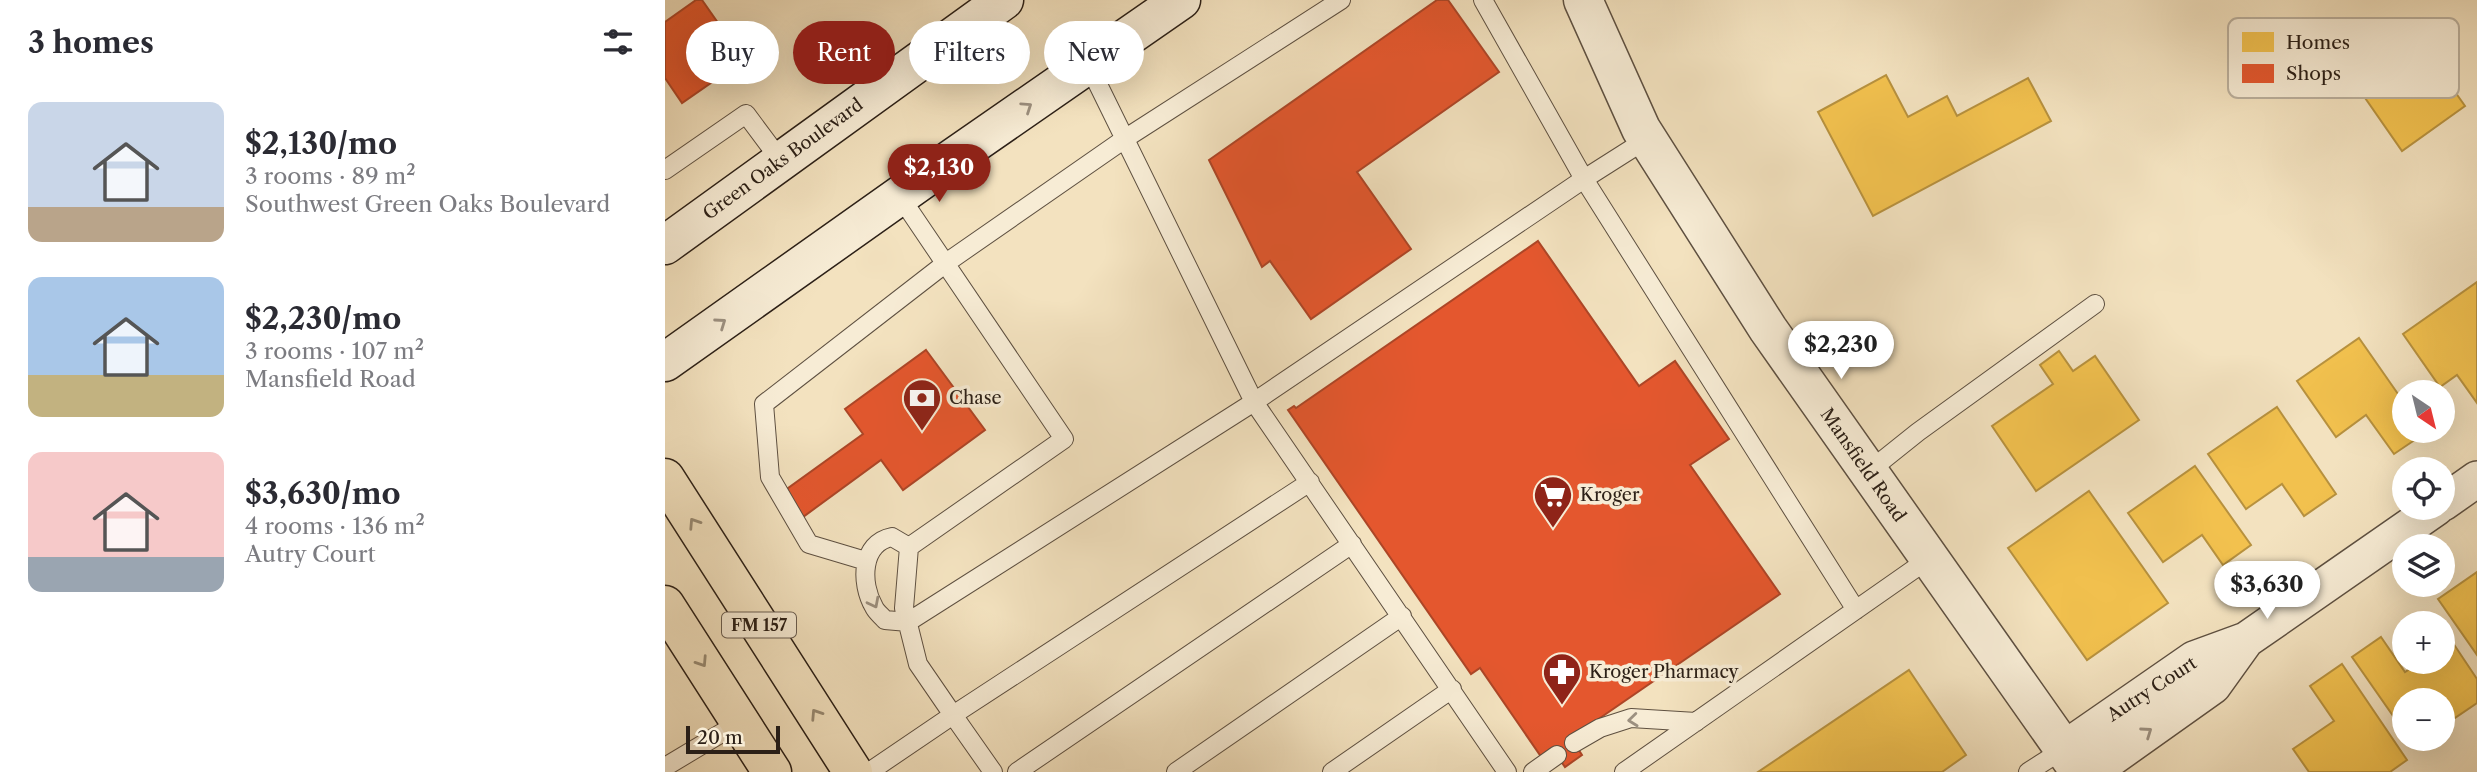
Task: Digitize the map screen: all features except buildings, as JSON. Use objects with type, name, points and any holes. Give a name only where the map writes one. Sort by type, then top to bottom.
[{"type":"main road","name":"Green Oaks Boulevard","points":[[665,244],[1004,0]]},
{"type":"main road","points":[[1144,25],[1181,0]]},
{"type":"main road","name":"Mansfield Road","points":[[1583,0],[1647,139],[1768,329],[2078,764]]},
{"type":"main road","points":[[665,362],[1059,84]]},
{"type":"main road","name":"FM 157","points":[[665,478],[853,772]]},
{"type":"main road","points":[[665,605],[772,772]]},
{"type":"street","points":[[2455,495],[2477,479]]},
{"type":"street","name":"Autry Court","points":[[2078,764],[2194,659],[2246,640],[2419,520]]},
{"type":"lane","points":[[866,561],[809,544],[770,478],[764,404],[946,264],[1126,138],[1341,0]]},
{"type":"lane","points":[[1483,0],[1584,179],[1856,610]]},
{"type":"lane","points":[[1098,84],[1254,401],[1507,772]]},
{"type":"lane","points":[[665,170],[746,114],[781,161]]},
{"type":"lane","points":[[909,547],[892,537],[882,539],[873,546],[866,561],[866,587],[874,607],[885,620],[908,622],[1254,401],[1647,139]]},
{"type":"lane","points":[[899,195],[1064,439],[909,547]]},
{"type":"lane","points":[[1868,472],[1918,432],[2095,304]]},
{"type":"lane","points":[[869,772],[1310,482]]},
{"type":"lane","points":[[1017,772],[1352,544]]},
{"type":"lane","points":[[909,547],[904,608],[918,664],[993,772]]},
{"type":"lane","points":[[1624,772],[1930,558]]},
{"type":"lane","points":[[1175,772],[1402,616]]},
{"type":"lane","points":[[1332,772],[1452,689]]},
{"type":"lane","points":[[1574,743],[1600,728],[1631,718],[1696,722]]},
{"type":"lane","points":[[669,768],[740,722]]},
{"type":"lane","points":[[1533,772],[1557,755]]},
{"type":"lane","points":[[2028,772],[2078,764]]},
{"type":"place","name":"Chase","points":[[922,432]]},
{"type":"place","name":"Kroger","points":[[1553,529]]},
{"type":"place","name":"Kroger Pharmacy","points":[[1562,706]]}]
